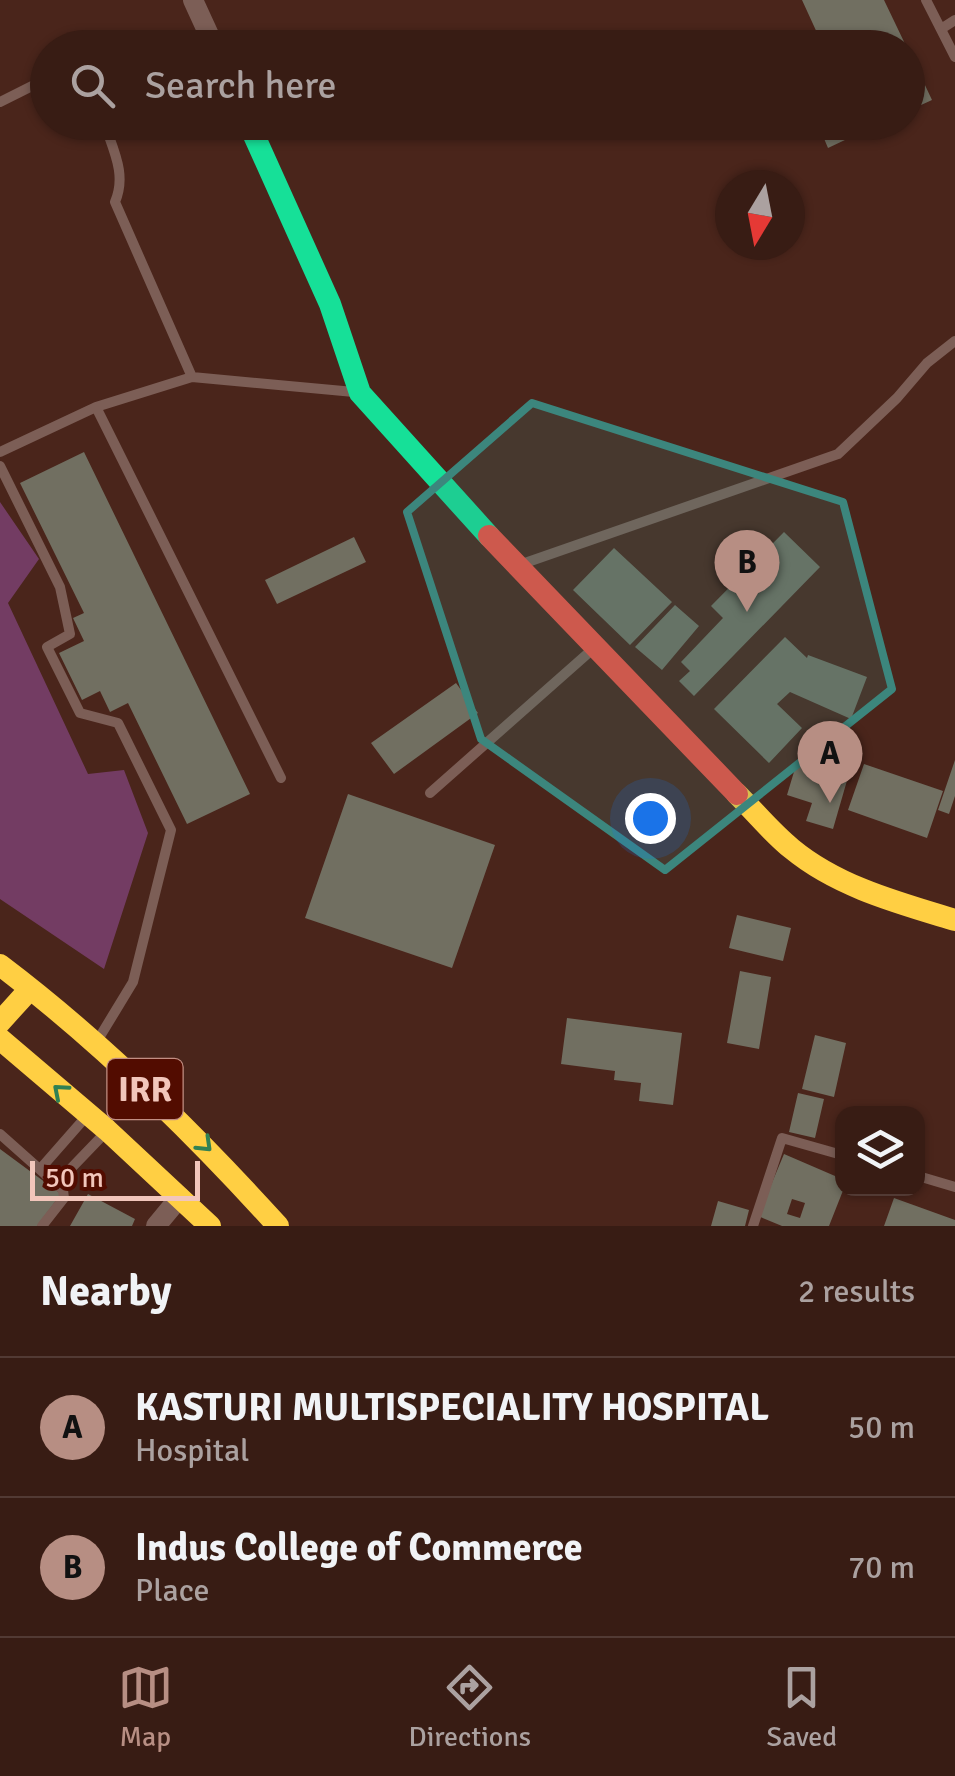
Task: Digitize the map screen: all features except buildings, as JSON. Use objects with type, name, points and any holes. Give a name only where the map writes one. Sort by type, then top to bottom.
[{"type":"street","points":[[193,0],[207,30]]},
{"type":"street","points":[[256,140],[330,304],[360,393],[516,566],[791,849],[826,874],[860,891],[955,920]]},
{"type":"street","name":"IRR","points":[[0,966],[96,1042],[215,1154],[278,1226]]},
{"type":"street","points":[[0,1022],[30,989]]},
{"type":"street","name":"IRR","points":[[0,1039],[108,1130],[210,1226]]},
{"type":"street","points":[[156,1226],[180,1197]]},
{"type":"lane","points":[[926,0],[955,57]]},
{"type":"lane","points":[[941,28],[955,20]]},
{"type":"lane","points":[[0,102],[30,87]]},
{"type":"lane","points":[[110,140],[120,171],[115,202],[192,377]]},
{"type":"lane","points":[[516,566],[838,454],[955,340]]},
{"type":"lane","points":[[0,452],[96,407],[192,377],[360,393]]},
{"type":"lane","points":[[96,407],[281,778]]},
{"type":"lane","points":[[0,466],[60,587],[70,634],[47,647],[80,713],[118,722],[171,830],[133,982],[96,1042]]},
{"type":"lane","points":[[430,794],[595,648]]},
{"type":"lane","points":[[41,1168],[88,1115]]},
{"type":"lane","points":[[57,1183],[108,1130]]},
{"type":"lane","points":[[0,1134],[63,1190],[64,1198],[42,1226]]},
{"type":"lane","points":[[753,1226],[782,1138],[835,1153]]},
{"type":"lane","points":[[925,1178],[955,1186]]},
{"type":"highlighted area","points":[[532,403],[843,502],[892,689],[665,870],[481,739],[407,512]]},
{"type":"shaded area","points":[[0,502],[39,559],[8,603],[88,774],[124,770],[148,833],[104,969],[0,899]]},
{"type":"traffic: fast","points":[[256,140],[330,304],[360,393],[489,536]]},
{"type":"traffic: slow","points":[[737,794],[785,843],[829,874],[955,920]]},
{"type":"traffic: slow","points":[[0,965],[145,1089],[278,1226]]},
{"type":"traffic: slow","points":[[0,1022],[30,989]]},
{"type":"traffic: slow","points":[[0,1039],[107,1130],[210,1226]]},
{"type":"traffic: jam","points":[[489,536],[737,794]]},
{"type":"place","name":"Indus College of Commerce","points":[[747,612]]},
{"type":"place","name":"KASTURI MULTISPECIALITY HOSPITAL","points":[[830,803]]}]
